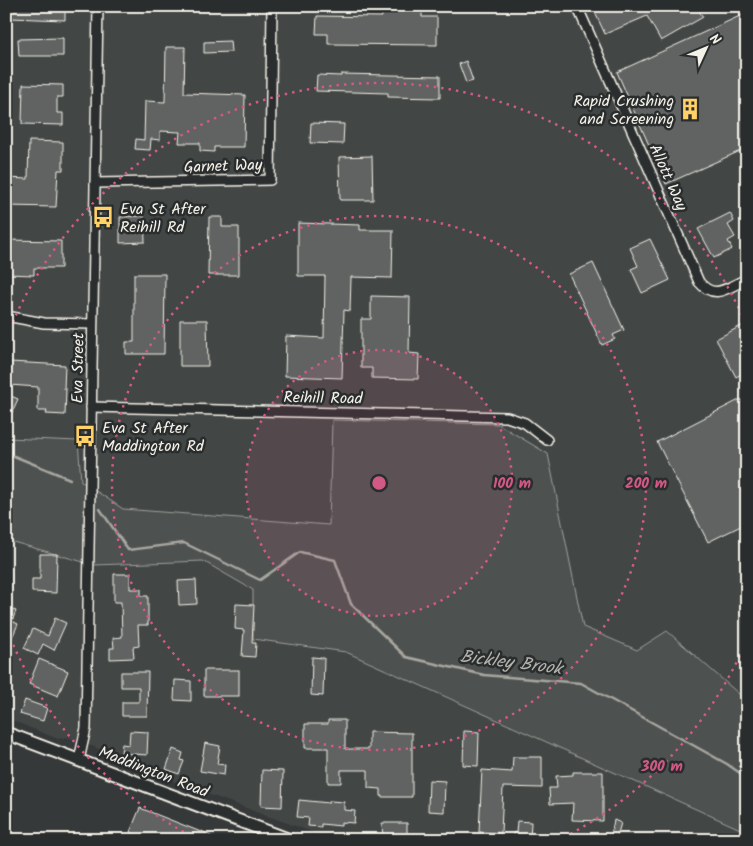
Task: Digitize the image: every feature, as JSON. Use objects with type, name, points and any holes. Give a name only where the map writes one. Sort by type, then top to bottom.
[{"type":"main road","name":"Maddington Road","points":[[6,733],[290,840]]},
{"type":"street","name":"Eva Street","points":[[79,760],[86,728],[98,6]]},
{"type":"street","name":"Garnet Way","points":[[95,183],[270,180],[272,6]]},
{"type":"street","name":"Allott Way","points":[[577,6],[699,282],[706,290],[712,293],[747,279]]},
{"type":"street","points":[[6,316],[44,323],[92,324]]},
{"type":"street","name":"Reihill Road","points":[[91,406],[506,417],[525,423],[547,440]]},
{"type":"shaded area","points":[[6,6],[747,6],[747,701],[667,631],[637,650],[582,627],[548,454],[330,525],[123,509],[81,481],[78,441],[6,438]]},
{"type":"shaded area","points":[[332,420],[498,424],[548,454],[583,627],[637,650],[667,631],[747,701],[747,832],[346,652],[253,639],[253,590],[203,561],[94,565],[6,540],[6,438],[78,441],[81,481],[123,509],[329,525]]},
{"type":"shaded area","points":[[6,540],[94,565],[203,561],[253,590],[253,639],[346,652],[747,832],[747,840],[334,840],[191,788],[132,765],[97,748],[67,737],[58,739],[6,718]]},
{"type":"building","points":[[11,6],[65,6],[65,20],[10,18]]},
{"type":"building","points":[[381,6],[422,6],[422,17],[437,17],[437,45],[328,44],[328,34],[316,34],[317,16],[382,17]]},
{"type":"building","points":[[592,6],[708,6],[699,11],[703,17],[661,41],[647,16],[605,34]]},
{"type":"building","name":"Rapid Crushing and Screening","points":[[742,15],[747,25],[747,148],[666,184],[617,72]]},
{"type":"building","points":[[63,38],[63,56],[19,56],[18,39]]},
{"type":"building","points":[[230,41],[231,52],[204,53],[204,42]]},
{"type":"building","points":[[166,47],[185,47],[184,93],[245,95],[244,147],[214,147],[214,152],[200,151],[200,143],[179,143],[180,132],[160,131],[160,140],[151,139],[150,150],[135,149],[136,139],[144,140],[145,101],[165,102]]},
{"type":"building","points":[[466,61],[473,81],[466,83],[459,64]]},
{"type":"building","points":[[341,74],[440,76],[440,98],[388,97],[388,93],[316,91],[317,75],[341,76]]},
{"type":"building","points":[[23,84],[63,85],[63,97],[57,97],[57,113],[63,113],[63,125],[22,124]]},
{"type":"building","points":[[311,123],[344,124],[343,144],[310,143]]},
{"type":"building","points":[[29,141],[63,142],[63,170],[58,170],[56,207],[6,206],[6,178],[28,179]]},
{"type":"building","points":[[372,156],[373,200],[340,200],[339,157]]},
{"type":"building","points":[[730,213],[734,221],[728,225],[735,237],[728,241],[732,249],[714,258],[698,229]]},
{"type":"building","points":[[144,216],[145,242],[120,243],[120,217]]},
{"type":"building","points":[[209,217],[222,217],[222,227],[239,227],[239,275],[208,275]]},
{"type":"building","points":[[298,223],[360,225],[360,230],[393,230],[392,278],[351,277],[350,311],[344,310],[342,378],[285,376],[286,336],[324,338],[325,276],[298,276]]},
{"type":"building","points":[[650,239],[670,280],[642,293],[631,269],[638,266],[630,248]]},
{"type":"building","points":[[6,240],[61,241],[61,268],[34,268],[34,275],[6,274]]},
{"type":"building","points":[[593,263],[624,330],[613,335],[615,339],[602,345],[569,274]]},
{"type":"building","points":[[134,274],[165,274],[164,354],[126,354],[126,342],[134,342]]},
{"type":"building","points":[[371,296],[410,297],[409,353],[419,354],[418,379],[372,378],[372,368],[361,368],[361,319],[371,319]]},
{"type":"building","points":[[180,320],[207,320],[208,366],[180,366]]},
{"type":"building","points":[[747,323],[747,371],[736,377],[716,339]]},
{"type":"building","points":[[10,362],[65,365],[65,415],[46,414],[47,411],[38,411],[38,387],[9,385]]},
{"type":"building","points":[[6,394],[18,399],[6,425]]},
{"type":"building","points":[[741,399],[744,405],[747,404],[747,523],[708,542],[657,442]]},
{"type":"building","points":[[40,554],[57,554],[56,593],[32,592],[32,579],[40,579]]},
{"type":"building","points":[[114,574],[130,574],[130,589],[141,589],[141,596],[148,596],[148,625],[138,625],[139,646],[133,647],[134,658],[110,659],[110,648],[114,648],[113,638],[122,637],[121,602],[114,602]]},
{"type":"building","points":[[196,580],[197,604],[179,605],[178,581]]},
{"type":"building","points":[[236,604],[254,605],[252,643],[256,643],[255,657],[242,656],[244,630],[235,629]]},
{"type":"building","points":[[6,606],[16,611],[12,621],[18,624],[11,640],[6,637]]},
{"type":"building","points":[[55,618],[66,623],[54,650],[43,644],[38,655],[24,648],[33,629],[48,636]]},
{"type":"building","points":[[312,657],[324,658],[323,696],[311,695]]},
{"type":"building","points":[[39,659],[68,671],[58,696],[29,684]]},
{"type":"building","points":[[204,670],[239,670],[239,696],[204,696]]},
{"type":"building","points":[[121,672],[148,672],[147,716],[122,716],[122,702],[139,702],[139,687],[121,687]]},
{"type":"building","points":[[175,680],[191,681],[191,701],[174,700]]},
{"type":"building","points":[[25,700],[47,708],[43,721],[20,714]]},
{"type":"building","points":[[328,720],[345,720],[345,749],[369,749],[369,732],[412,733],[412,797],[381,797],[381,789],[368,788],[368,770],[341,770],[341,783],[328,783],[328,748],[305,748],[305,724],[328,724]]},
{"type":"building","points":[[130,731],[148,732],[147,755],[121,753],[122,744],[129,745]]},
{"type":"building","points":[[464,731],[479,732],[478,766],[463,765]]},
{"type":"building","points":[[205,743],[220,746],[217,764],[225,765],[224,775],[200,771]]},
{"type":"building","points":[[173,749],[183,753],[181,760],[184,761],[179,774],[166,769]]},
{"type":"building","points":[[513,757],[542,757],[542,788],[503,787],[501,833],[479,832],[482,770],[512,772]]},
{"type":"building","points":[[262,770],[283,771],[282,807],[261,806]]},
{"type":"building","points":[[573,772],[603,772],[603,821],[572,820],[573,803],[550,804],[549,788],[557,788],[556,776],[573,775]]},
{"type":"building","points":[[429,780],[445,781],[444,812],[428,811]]},
{"type":"building","points":[[299,800],[329,803],[330,801],[344,802],[344,810],[355,811],[354,823],[341,822],[341,826],[321,824],[321,827],[308,826],[309,818],[297,817]]},
{"type":"building","points":[[140,808],[202,831],[218,840],[159,840],[150,836],[148,840],[130,832]]},
{"type":"building","points":[[614,820],[621,823],[616,840],[610,840]]},
{"type":"building","points":[[517,821],[531,822],[530,840],[512,840],[513,833],[516,833]]},
{"type":"building","points":[[382,823],[407,823],[407,840],[383,840]]},
{"type":"waterway","name":"Bickley Brook","points":[[6,456],[14,456],[70,479]]},
{"type":"waterway","name":"Bickley Brook","points":[[100,509],[128,550],[184,543],[260,580],[300,552],[335,560],[351,604],[406,657],[484,675],[581,683],[727,764],[747,778]]},
{"type":"place","name":"Rapid Crushing and Screening","points":[[690,109]]},
{"type":"place","name":"Eva St After Reihill Rd","points":[[103,217]]},
{"type":"place","name":"Eva St After Maddington Rd","points":[[85,436]]}]
